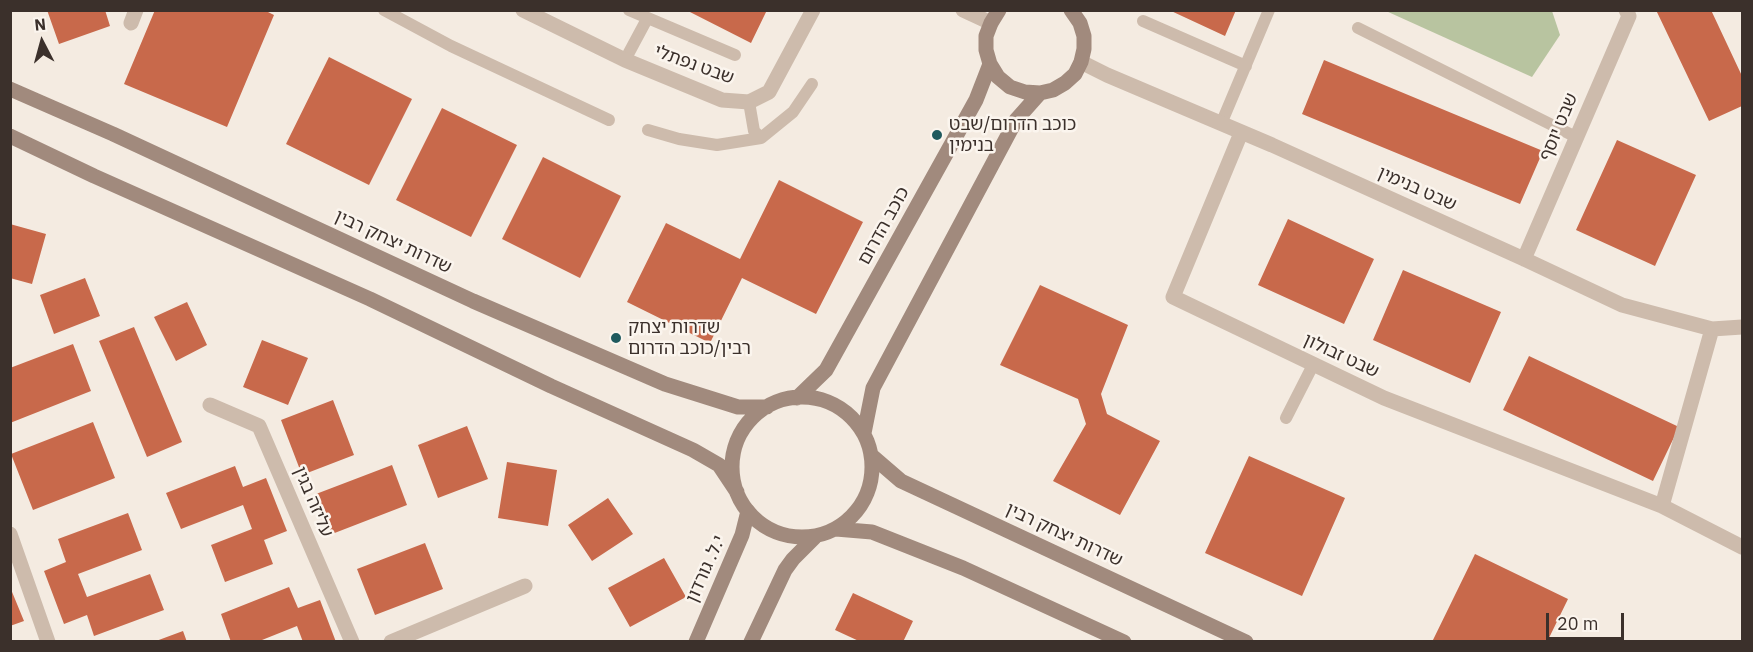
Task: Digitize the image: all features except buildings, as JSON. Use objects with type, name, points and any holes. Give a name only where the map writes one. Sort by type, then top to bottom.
[{"type":"main road","points":[[995,17],[986,36],[986,50],[990,64],[998,77],[1010,87],[1024,92],[1040,93],[1053,90],[1065,83],[1081,62],[1084,36],[1078,15]]},
{"type":"main road","name":"כוכב הדרום","points":[[797,398],[826,370],[976,100],[990,64]]},
{"type":"main road","name":"שדרות יצחק רבין","points":[[10,89],[124,139],[473,301],[665,384],[738,407],[768,407]]},
{"type":"main road","points":[[864,433],[873,388],[1016,120],[1040,93]]},
{"type":"main road","points":[[10,136],[104,181],[370,299],[551,386],[693,450],[719,465],[748,511],[762,524],[779,533],[797,537],[816,536],[836,529],[853,515],[865,498],[872,477],[872,456],[864,433],[852,417],[836,406],[817,399],[797,398],[768,407],[752,419],[740,435],[734,453],[732,473],[737,492]]},
{"type":"main road","name":"שדרות יצחק רבין","points":[[872,456],[901,481],[1246,642]]},
{"type":"main road","name":"י.ל. גורדון","points":[[696,642],[742,535],[748,511]]},
{"type":"main road","points":[[836,529],[872,532],[963,568],[1124,642]]},
{"type":"main road","points":[[751,642],[785,570],[816,536]]},
{"type":"street","name":"שבט נפתלי","points":[[523,10],[625,60],[722,100],[749,102],[769,92],[813,10]]},
{"type":"street","points":[[963,10],[995,17]]},
{"type":"street","name":"שבט יוסף","points":[[1524,259],[1629,16],[1626,10]]},
{"type":"street","name":"שבט בנימין","points":[[1081,62],[1282,150],[1622,305],[1712,329],[1743,327]]},
{"type":"street","name":"שבט זבולון","points":[[1241,133],[1173,297],[1384,398],[1662,506],[1743,547]]},
{"type":"street","points":[[1662,506],[1712,329]]},
{"type":"street","name":"עליזה בגין","points":[[210,405],[259,426],[352,642]]},
{"type":"street","points":[[10,534],[48,642]]},
{"type":"street","points":[[391,642],[525,586]]},
{"type":"lane","points":[[384,10],[451,46],[609,120]]},
{"type":"lane","points":[[629,10],[735,55]]},
{"type":"lane","points":[[1221,124],[1269,10]]},
{"type":"lane","points":[[625,60],[647,19]]},
{"type":"lane","points":[[1143,21],[1246,66]]},
{"type":"lane","points":[[1358,28],[1576,136]]},
{"type":"lane","points":[[648,130],[679,140],[717,145],[760,138],[792,112],[812,84]]},
{"type":"lane","points":[[749,102],[754,131],[760,138]]},
{"type":"lane","points":[[1286,418],[1313,364]]},
{"type":"green space","points":[[1386,11],[1552,11],[1560,35],[1532,77]]},
{"type":"place","name":"כוכב הדרום/שבט בנימין","points":[[937,135]]},
{"type":"place","name":"שדרות יצחק רבין/כוכב הדרום","points":[[616,338]]}]
